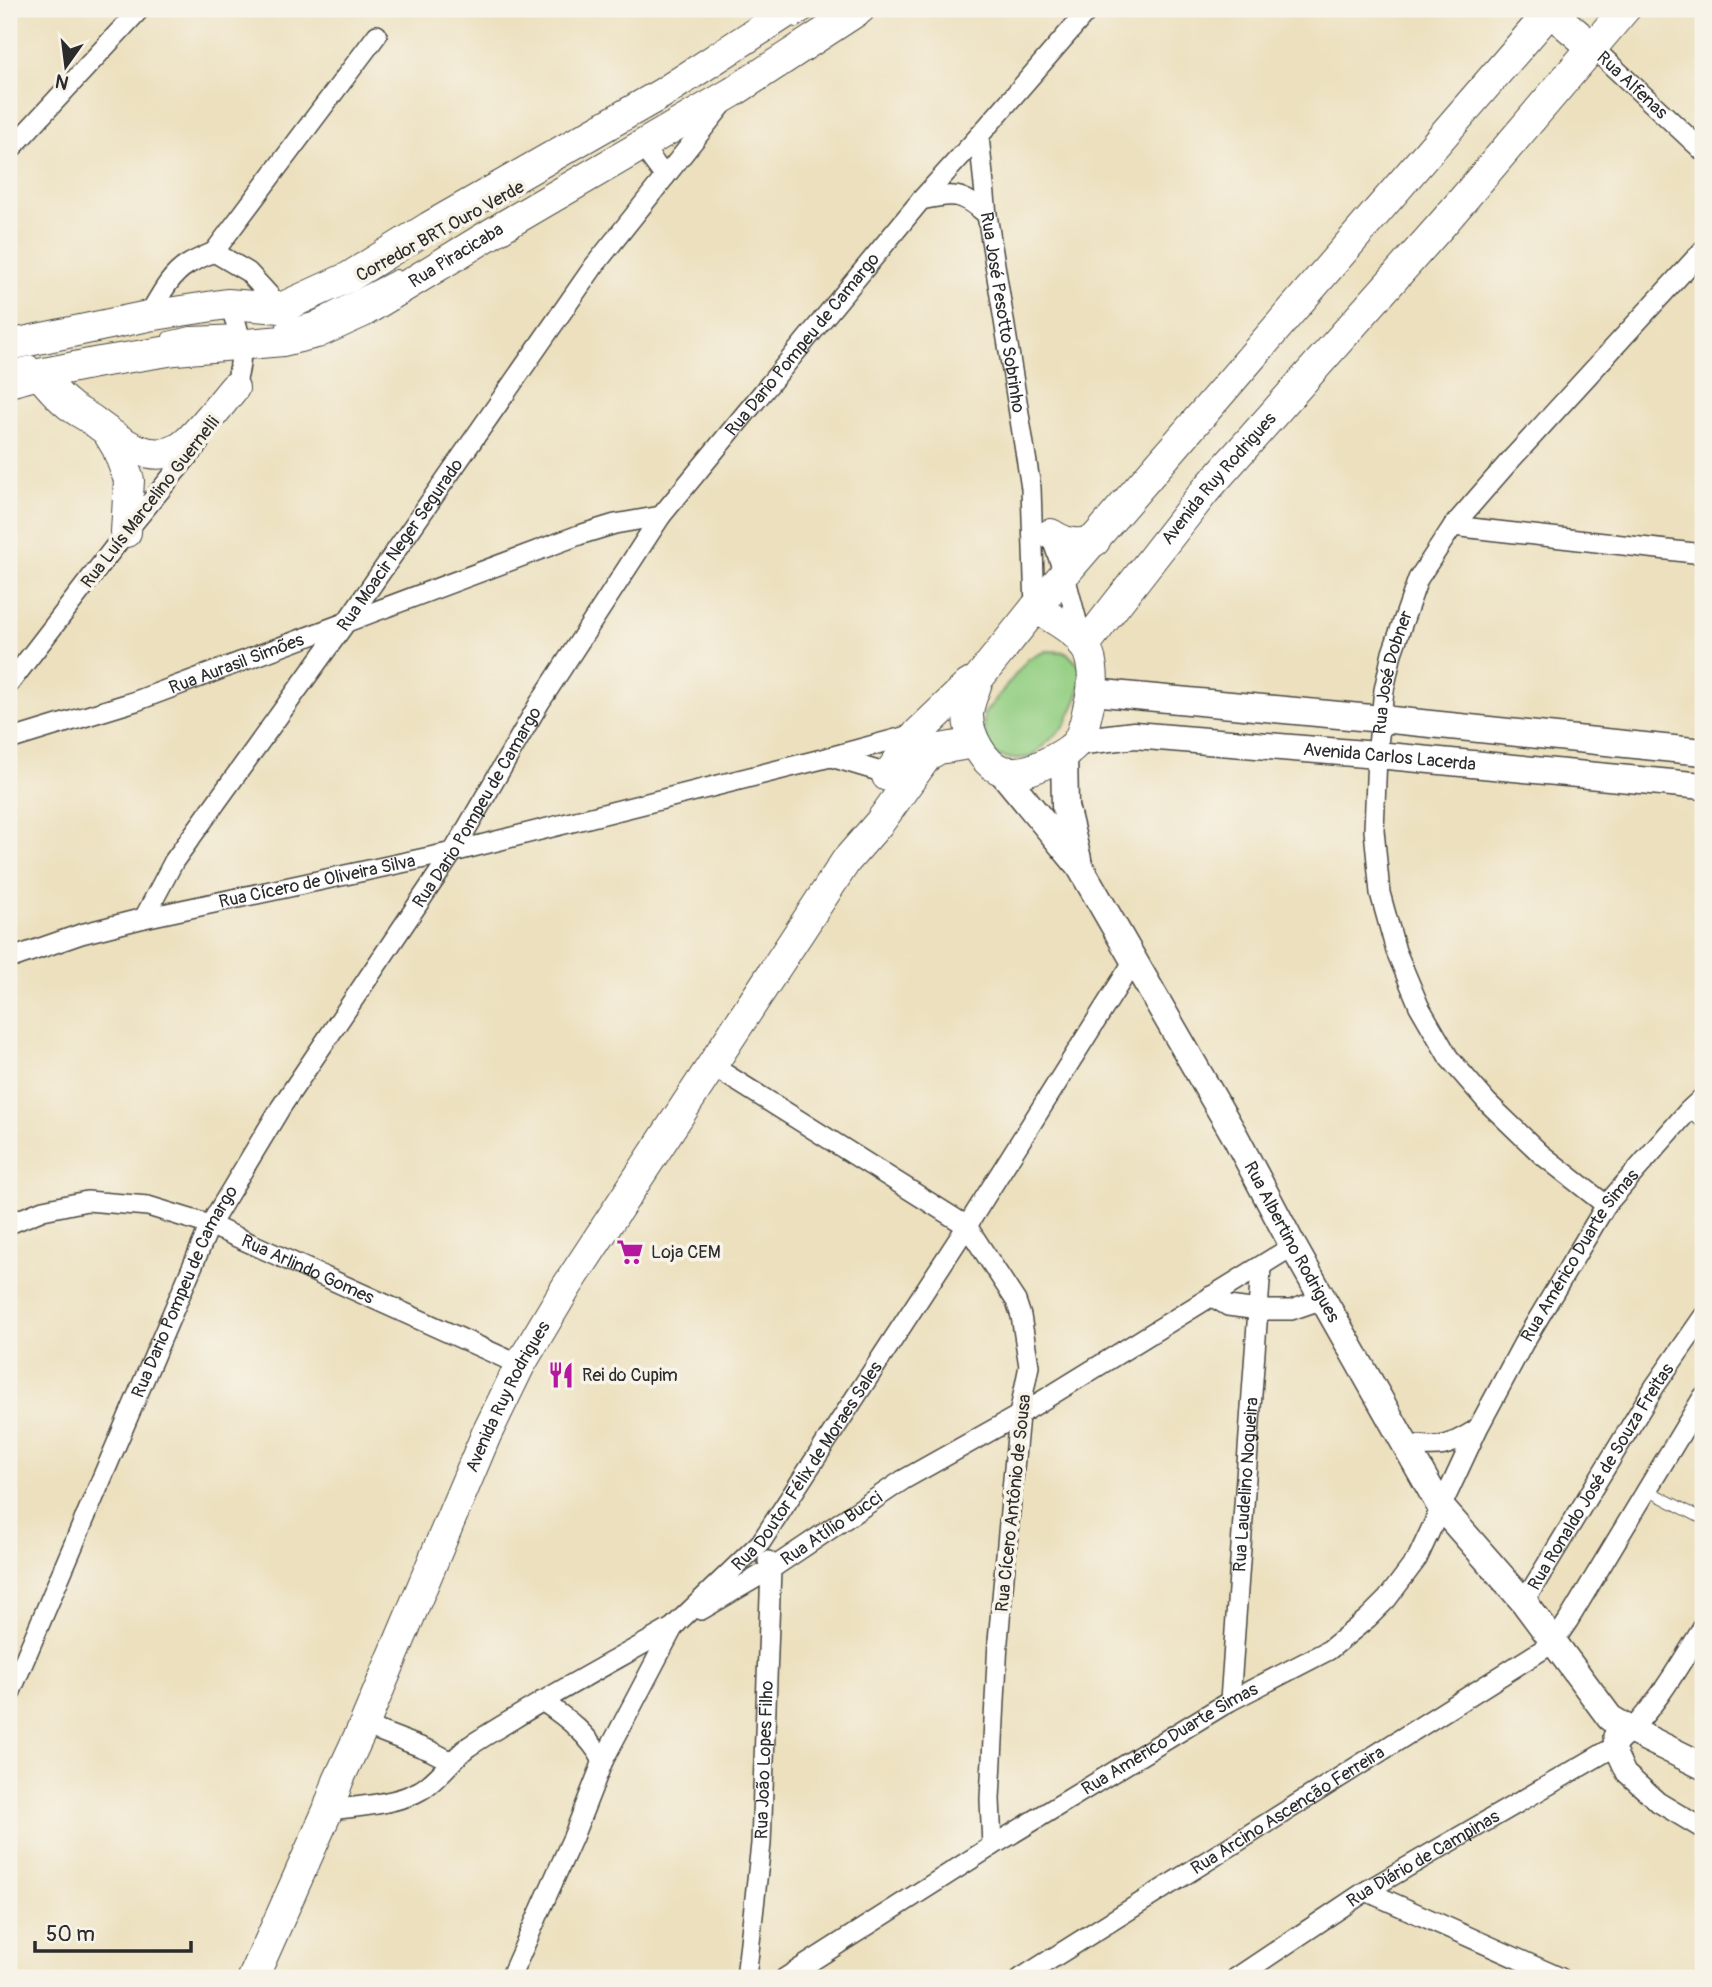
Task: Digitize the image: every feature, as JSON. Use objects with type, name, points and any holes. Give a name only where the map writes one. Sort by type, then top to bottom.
[{"type":"main road","name":"Rua Piracicaba","points":[[33,357],[175,350],[231,323],[283,341],[317,333],[363,312],[507,224],[635,136],[733,92],[860,9]]},
{"type":"main road","name":"Avenida Ruy Rodrigues","points":[[1084,646],[1205,491],[1444,222],[1625,9]]},
{"type":"main road","name":"Avenida Ruy Rodrigues","points":[[846,860],[863,815],[918,733],[968,685],[978,679],[1035,608],[1551,10]]},
{"type":"main road","points":[[1551,10],[1593,48]]},
{"type":"main road","name":"Rua Piracicaba","points":[[9,382],[33,357],[153,328],[278,318],[429,227],[788,19]]},
{"type":"main road","points":[[33,357],[68,405],[108,433],[140,451],[152,454],[180,448],[234,388]]},
{"type":"main road","points":[[108,433],[129,480],[126,532]]},
{"type":"main road","points":[[1051,534],[1068,543],[1095,541]]},
{"type":"main road","points":[[978,679],[968,712],[969,729],[985,758],[1001,771],[1026,771],[1038,767],[1070,748],[1082,729],[1092,692],[1093,672],[1080,639],[1035,608]]},
{"type":"main road","name":"Avenida Ruy Rodrigues","points":[[253,1978],[328,1810],[486,1435],[520,1365],[567,1286],[846,860],[880,822],[928,754],[939,749],[975,744]]},
{"type":"street","points":[[9,152],[141,9]]},
{"type":"street","name":"Rua Dario Pompeu de Camargo","points":[[9,1696],[210,1225],[281,1107],[453,852],[540,702],[661,516],[920,200],[1089,9]]},
{"type":"street","points":[[153,328],[167,285],[176,273],[214,252],[377,34]]},
{"type":"street","name":"Rua Alfenas","points":[[1593,48],[1703,151]]},
{"type":"street","name":"Rua Moacir Neger Segurado","points":[[144,918],[174,861],[347,621],[594,265],[733,92]]},
{"type":"street","points":[[635,136],[665,177]]},
{"type":"street","name":"Rua José Pesotto Sobrinho","points":[[979,136],[988,215],[1031,488],[1035,608]]},
{"type":"street","points":[[920,200],[957,196],[971,201],[988,215]]},
{"type":"street","name":"Rua José Dobner","points":[[1606,1205],[1541,1154],[1486,1102],[1449,1058],[1419,1006],[1396,951],[1380,893],[1374,830],[1377,755],[1384,691],[1392,653],[1418,579],[1453,526],[1703,250]]},
{"type":"street","points":[[214,252],[248,272],[278,318]]},
{"type":"street","name":"Rua Luís Marcelino Guernelli","points":[[9,684],[126,532],[210,430],[234,388],[241,364],[231,323]]},
{"type":"street","name":"Rua José Pesotto Sobrinho","points":[[1031,488],[1051,534],[1084,646]]},
{"type":"street","name":"Rua Aurasil Simões","points":[[9,740],[136,701],[579,535],[615,524],[661,516]]},
{"type":"street","points":[[1453,526],[1696,554],[1703,538]]},
{"type":"street","name":"Avenida Carlos Lacerda","points":[[1092,692],[1703,752]]},
{"type":"street","name":"Rua Cícero de Oliveira Silva","points":[[9,959],[80,934],[144,918],[453,852],[918,733]]},
{"type":"street","name":"Avenida Carlos Lacerda","points":[[1070,748],[1134,735],[1703,786]]},
{"type":"street","name":"Rua Albertino Rodrigues","points":[[1070,748],[1065,806],[1080,867]]},
{"type":"street","points":[[830,757],[888,774]]},
{"type":"street","name":"Rua Albertino Rodrigues","points":[[1001,771],[1080,867],[1235,1136],[1293,1246],[1440,1506],[1524,1602],[1619,1732]]},
{"type":"street","name":"Rua Doutor Félix de Moraes Sales","points":[[510,1978],[603,1761],[674,1626],[761,1542],[967,1226],[1133,962]]},
{"type":"street","name":"Rua Cícero Antônio de Sousa","points":[[711,1065],[967,1226],[1010,1289],[1021,1316],[1029,1366],[1019,1415],[998,1641],[990,1799],[992,1846]]},
{"type":"street","name":"Rua Américo Duarte Simas","points":[[785,1978],[992,1846],[1230,1700],[1329,1650],[1387,1600],[1417,1559],[1478,1428],[1523,1344],[1606,1205],[1696,1117],[1703,1097]]},
{"type":"street","name":"Rua Arlindo Gomes","points":[[9,1224],[43,1210],[87,1201],[148,1206],[210,1225],[520,1365]]},
{"type":"street","name":"Rua Atílio Bucci","points":[[328,1810],[368,1806],[423,1790],[450,1761],[542,1701],[771,1569],[903,1480],[1019,1415],[1293,1246]]},
{"type":"street","name":"Rua Laudelino Nogueira","points":[[1230,1700],[1261,1268]]},
{"type":"street","points":[[1211,1296],[1228,1306],[1259,1310],[1291,1310],[1323,1299]]},
{"type":"street","name":"Rua Ronaldo José de Souza Freitas","points":[[1524,1602],[1655,1386],[1703,1317]]},
{"type":"street","points":[[1553,1643],[1703,1397]]},
{"type":"street","points":[[1404,1444],[1435,1448],[1454,1443],[1478,1428]]},
{"type":"street","name":"Rua João Lopes Filho","points":[[746,1978],[761,1844],[771,1569],[761,1542]]},
{"type":"street","points":[[1619,1732],[1670,1681],[1703,1627]]},
{"type":"street","name":"Rua Arcino Ascenção Ferreira","points":[[1021,1978],[1553,1643]]},
{"type":"street","points":[[542,1701],[566,1717],[584,1734],[603,1761]]},
{"type":"street","points":[[364,1726],[431,1751],[450,1761]]},
{"type":"street","points":[[1619,1732],[1703,1766]]},
{"type":"street","points":[[1619,1732],[1626,1773],[1658,1802],[1703,1829]]},
{"type":"street","name":"Rua Diário de Campinas","points":[[1236,1978],[1366,1891],[1619,1732]]},
{"type":"street","points":[[1366,1891],[1561,1978]]},
{"type":"lane","points":[[788,19],[816,9]]},
{"type":"lane","name":"Corredor BRT Ouro Verde","points":[[481,228],[722,89],[844,9]]},
{"type":"lane","points":[[635,136],[698,83]]},
{"type":"lane","name":"Corredor BRT Ouro Verde","points":[[231,323],[291,314],[386,268]]},
{"type":"lane","name":"Corredor BRT Ouro Verde","points":[[278,318],[312,318],[400,273]]},
{"type":"lane","points":[[9,356],[33,357]]},
{"type":"lane","points":[[9,366],[33,357]]},
{"type":"lane","points":[[1647,1490],[1703,1519]]},
{"type":"green space","points":[[1046,651],[1066,652],[1083,669],[1078,697],[1064,727],[1031,757],[1012,759],[995,755],[984,735],[984,714],[1028,659]]},
{"type":"place","name":"Loja CEM","points":[[630,1252]]},
{"type":"place","name":"Rei do Cupim","points":[[561,1375]]}]
